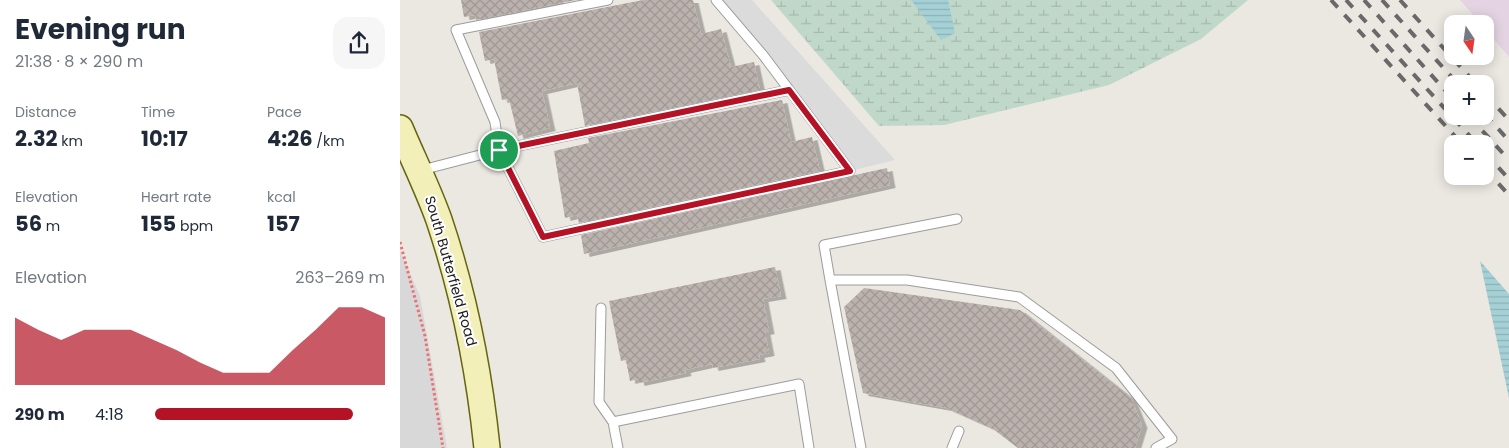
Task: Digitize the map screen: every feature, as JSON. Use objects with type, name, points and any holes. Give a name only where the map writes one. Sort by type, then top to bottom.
[{"type":"main road","name":"South Butterfield Road","points":[[400,128],[439,221],[465,312],[482,402],[487,448]]},
{"type":"lane","points":[[608,0],[456,30],[495,122],[499,150],[543,237],[850,171],[763,55],[716,0]]},
{"type":"lane","points":[[419,171],[499,150],[789,90]]},
{"type":"lane","points":[[861,448],[824,245],[958,219]]},
{"type":"lane","points":[[830,280],[907,280],[1019,297],[1116,368],[1172,438],[1156,448]]},
{"type":"lane","points":[[601,308],[599,402],[613,422],[618,448]]},
{"type":"lane","points":[[613,422],[799,384],[809,448]]},
{"type":"lane","points":[[952,448],[959,431]]},
{"type":"path","points":[[400,242],[425,336],[443,448]]},
{"type":"shaded area","points":[[715,0],[752,0],[895,160],[850,171]]},
{"type":"shaded area","points":[[1460,0],[1509,0],[1509,57],[1494,40],[1494,15],[1473,15]]},
{"type":"shaded area","points":[[400,251],[420,296],[447,448],[400,448]]},
{"type":"green space","points":[[771,0],[1248,0],[1201,39],[1109,85],[944,125],[879,126]]},
{"type":"water","points":[[911,0],[948,0],[955,33],[941,40]]},
{"type":"water","points":[[1480,261],[1509,294],[1509,398]]},
{"type":"building","points":[[461,0],[576,0],[476,20],[475,15],[464,17]]},
{"type":"building","points":[[643,0],[693,0],[701,34],[721,29],[731,67],[754,62],[760,90],[585,126],[577,83],[542,91],[550,128],[518,136],[509,99],[502,100],[494,59],[485,61],[479,32]]},
{"type":"building","points":[[782,100],[791,142],[812,137],[820,171],[579,223],[577,215],[565,218],[554,151],[589,143],[588,138]]},
{"type":"building","points":[[887,168],[890,185],[584,254],[581,235]]},
{"type":"building","points":[[775,267],[781,296],[763,299],[769,331],[765,332],[769,353],[759,355],[760,359],[713,368],[712,364],[685,370],[686,373],[639,383],[638,379],[630,381],[626,360],[621,361],[609,301]]},
{"type":"building","points":[[864,288],[1020,310],[1131,398],[1142,425],[1135,448],[1018,448],[993,429],[946,408],[863,393],[844,307]]},
{"type":"railway","points":[[1331,0],[1454,135]]},
{"type":"railway","points":[[1346,0],[1469,135]]},
{"type":"railway","points":[[1364,0],[1444,89]]},
{"type":"railway","points":[[1382,0],[1450,75]]},
{"type":"railway","points":[[1400,0],[1468,75]]},
{"type":"railway","points":[[1494,104],[1509,120]]},
{"type":"railway","points":[[1494,124],[1509,141]]},
{"type":"railway","points":[[1477,125],[1509,160]]},
{"type":"railway","points":[[1494,163],[1509,179]]},
{"type":"railway","points":[[1494,179],[1509,195]]},
{"type":"route","points":[[789,90],[850,171],[543,237],[499,150],[789,90]]}]
